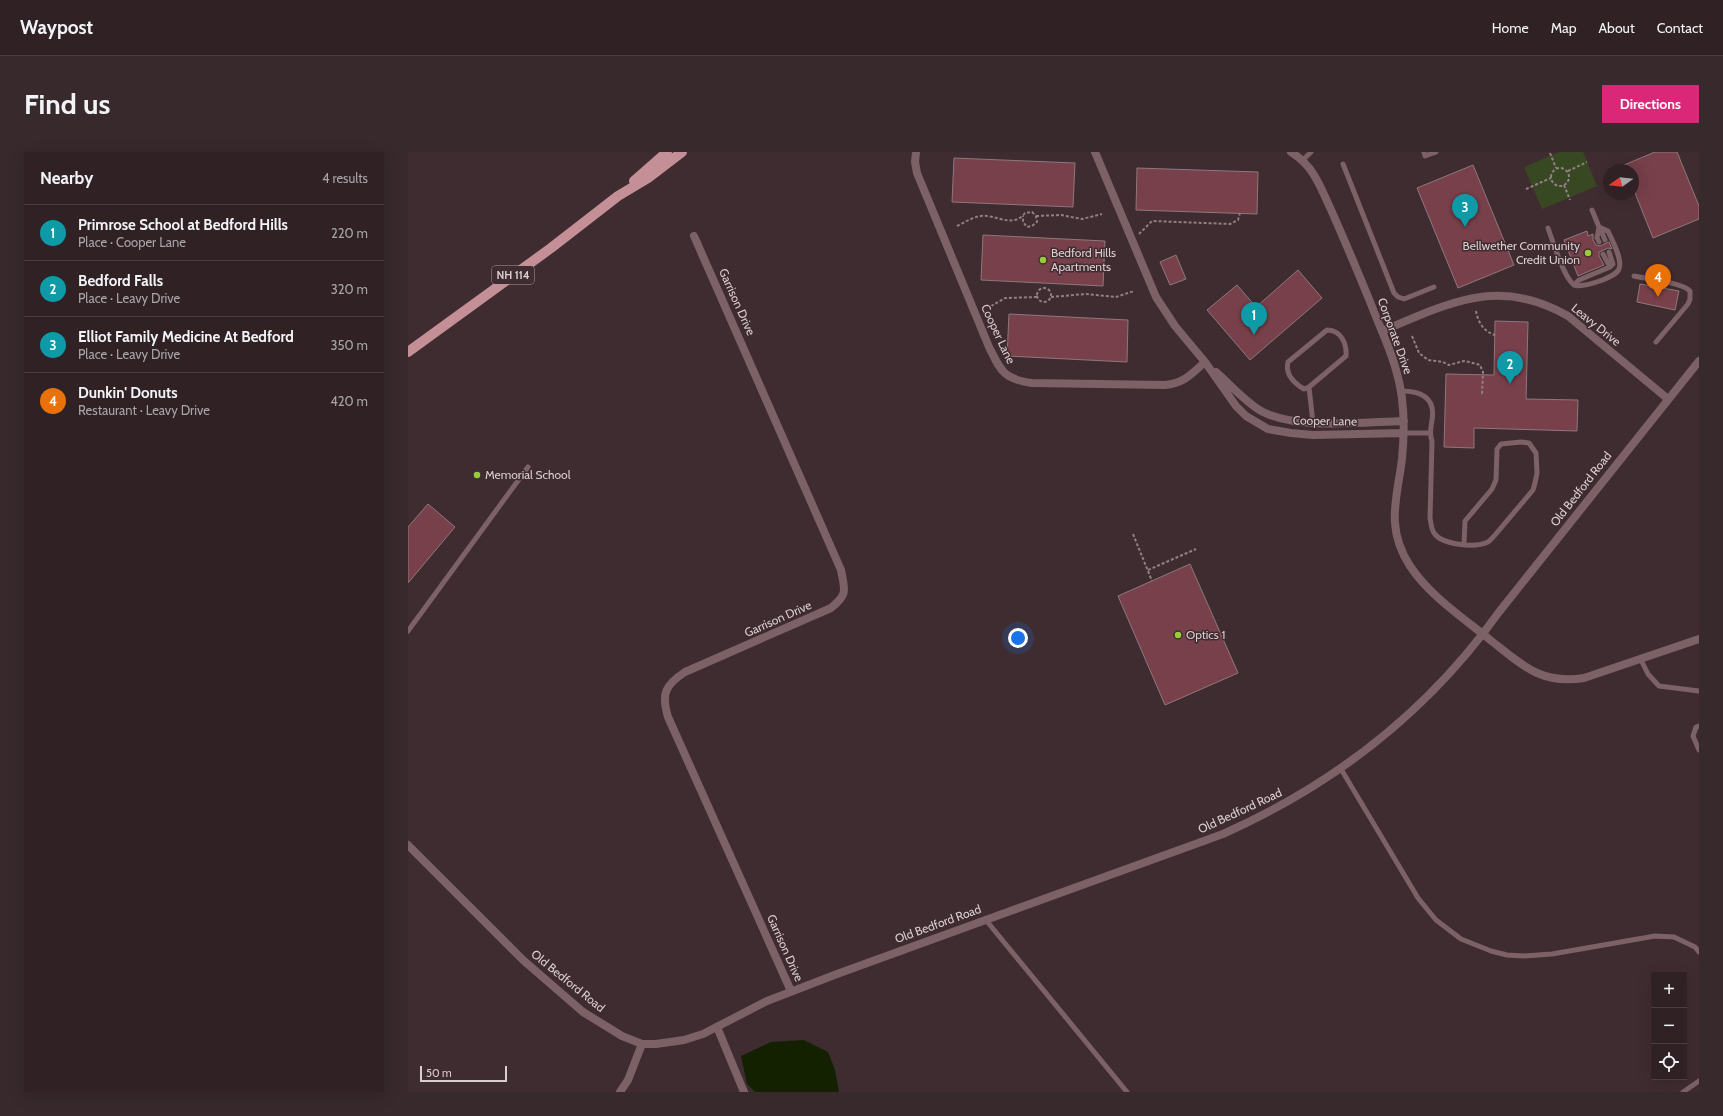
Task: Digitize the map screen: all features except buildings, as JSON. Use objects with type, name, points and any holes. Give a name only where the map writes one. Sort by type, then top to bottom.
[{"type":"main road","name":"NH 114","points":[[408,352],[551,248],[618,196],[648,168],[668,152]]},
{"type":"main road","name":"NH 114","points":[[618,196],[648,178],[682,152]]},
{"type":"street","name":"Cooper Lane","points":[[916,152],[915,162],[917,173],[989,347],[1003,373],[1020,381],[1032,382],[1165,385],[1177,384],[1184,381],[1206,362]]},
{"type":"street","name":"Cooper Lane","points":[[1095,152],[1156,297],[1175,326],[1206,362],[1236,406],[1250,419],[1268,429],[1313,435],[1404,433]]},
{"type":"street","name":"Corporate Drive","points":[[1291,152],[1303,160],[1314,174],[1382,331],[1396,369],[1401,391],[1404,433],[1402,460],[1394,514],[1395,527],[1403,553],[1418,576],[1436,595],[1483,634]]},
{"type":"street","name":"Garrison Drive","points":[[694,236],[838,563],[845,588],[843,598],[831,608],[685,672],[674,679],[665,691],[664,704],[668,717],[791,991]]},
{"type":"street","name":"Leavy Drive","points":[[1382,331],[1442,306],[1465,299],[1498,295],[1527,299],[1552,307],[1568,316],[1668,399]]},
{"type":"street","name":"Old Bedford Road","points":[[408,845],[523,960],[583,1012],[622,1036],[642,1044],[656,1044],[684,1040],[704,1034],[791,991],[985,919],[1223,834],[1268,813],[1297,797],[1341,769],[1365,752],[1426,698],[1483,634],[1699,361]]},
{"type":"street","name":"Cooper Lane","points":[[1206,362],[1262,412],[1282,420],[1313,423],[1404,421]]},
{"type":"street","points":[[1483,634],[1532,671],[1544,677],[1557,680],[1584,678],[1641,660],[1699,639]]},
{"type":"street","points":[[717,1027],[744,1092]]},
{"type":"street","points":[[620,1092],[628,1080],[642,1044]]},
{"type":"lane","points":[[1303,160],[1311,152]]},
{"type":"lane","points":[[1424,152],[1425,156],[1436,152]]},
{"type":"lane","points":[[1343,164],[1394,293],[1398,297],[1404,299],[1434,287]]},
{"type":"lane","points":[[1592,210],[1605,240]]},
{"type":"lane","points":[[1599,227],[1597,238],[1599,242]]},
{"type":"lane","points":[[1548,228],[1568,278],[1574,285],[1581,286],[1590,285],[1616,274],[1619,270],[1621,262],[1608,231],[1599,227]]},
{"type":"lane","points":[[1574,285],[1579,280],[1610,267],[1613,264],[1609,252]]},
{"type":"lane","points":[[1603,254],[1610,267]]},
{"type":"lane","points":[[1634,276],[1673,284],[1690,291],[1690,299],[1688,304],[1656,342]]},
{"type":"lane","points":[[1327,330],[1337,332],[1344,340],[1347,349],[1346,356],[1309,387],[1304,389],[1290,377],[1287,370],[1288,362],[1327,330]]},
{"type":"lane","points":[[1309,387],[1313,423]]},
{"type":"lane","points":[[1401,391],[1419,392],[1429,400],[1432,411],[1429,433],[1432,442],[1431,527],[1435,534],[1443,541],[1464,544],[1480,544],[1489,541],[1533,490],[1537,473],[1536,453],[1529,443],[1508,442],[1501,444],[1497,449],[1496,480],[1492,489],[1465,521],[1464,544]]},
{"type":"lane","points":[[1404,433],[1429,433]]},
{"type":"lane","points":[[408,631],[528,467]]},
{"type":"lane","points":[[1641,660],[1648,674],[1659,686],[1699,691]]},
{"type":"lane","points":[[1699,726],[1696,727],[1693,736],[1699,750]]},
{"type":"lane","points":[[1341,769],[1418,898],[1436,920],[1461,939],[1491,951],[1507,955],[1524,956],[1552,954],[1655,936],[1674,938],[1699,952]]},
{"type":"lane","points":[[985,919],[1126,1092]]},
{"type":"lane","points":[[1683,1092],[1699,1081]]},
{"type":"path","points":[[1550,153],[1556,168]]},
{"type":"path","points":[[1568,171],[1587,162]]},
{"type":"path","points":[[1556,168],[1562,168],[1568,171],[1569,180],[1564,185],[1556,185],[1551,178],[1551,172],[1556,168]]},
{"type":"path","points":[[1526,189],[1551,178]]},
{"type":"path","points":[[1564,185],[1570,200]]},
{"type":"path","points":[[958,226],[982,216],[1007,220],[1032,212],[1036,216],[1061,215],[1082,219],[1102,214]]},
{"type":"path","points":[[1138,234],[1152,221],[1230,224],[1238,220],[1240,213]]},
{"type":"path","points":[[1023,216],[1023,222],[1027,227],[1032,226],[1036,222],[1036,216]]},
{"type":"path","points":[[1051,297],[1050,292],[1046,287],[1040,288],[1037,291],[1037,297],[1042,302],[1047,302],[1051,297],[1086,294],[1116,297],[1134,291]]},
{"type":"path","points":[[991,306],[1005,298],[1037,297]]},
{"type":"path","points":[[1476,311],[1477,318],[1486,331],[1495,335]]},
{"type":"path","points":[[1412,336],[1419,353],[1428,360],[1443,362],[1449,365],[1464,362],[1480,365],[1483,372],[1482,394]]},
{"type":"path","points":[[1133,534],[1152,581]]},
{"type":"path","points":[[1148,570],[1196,549]]},
{"type":"shaded area","points":[[1559,152],[1583,152],[1597,186],[1542,209],[1524,167]]},
{"type":"shaded area","points":[[804,1040],[828,1052],[835,1070],[839,1092],[755,1092],[747,1084],[741,1056],[771,1042]]},
{"type":"place","name":"Elliot Family Medicine At Bedford","points":[[1465,227]]},
{"type":"place","name":"Bellwether Community Credit Union","points":[[1588,253]]},
{"type":"place","name":"Bedford Hills Apartments","points":[[1043,260]]},
{"type":"place","name":"Dunkin' Donuts","points":[[1658,297]]},
{"type":"place","name":"Primrose School at Bedford Hills","points":[[1254,335]]},
{"type":"place","name":"Bedford Falls","points":[[1510,384]]},
{"type":"place","name":"Memorial School","points":[[477,475]]},
{"type":"place","name":"Optics 1","points":[[1178,635]]}]
